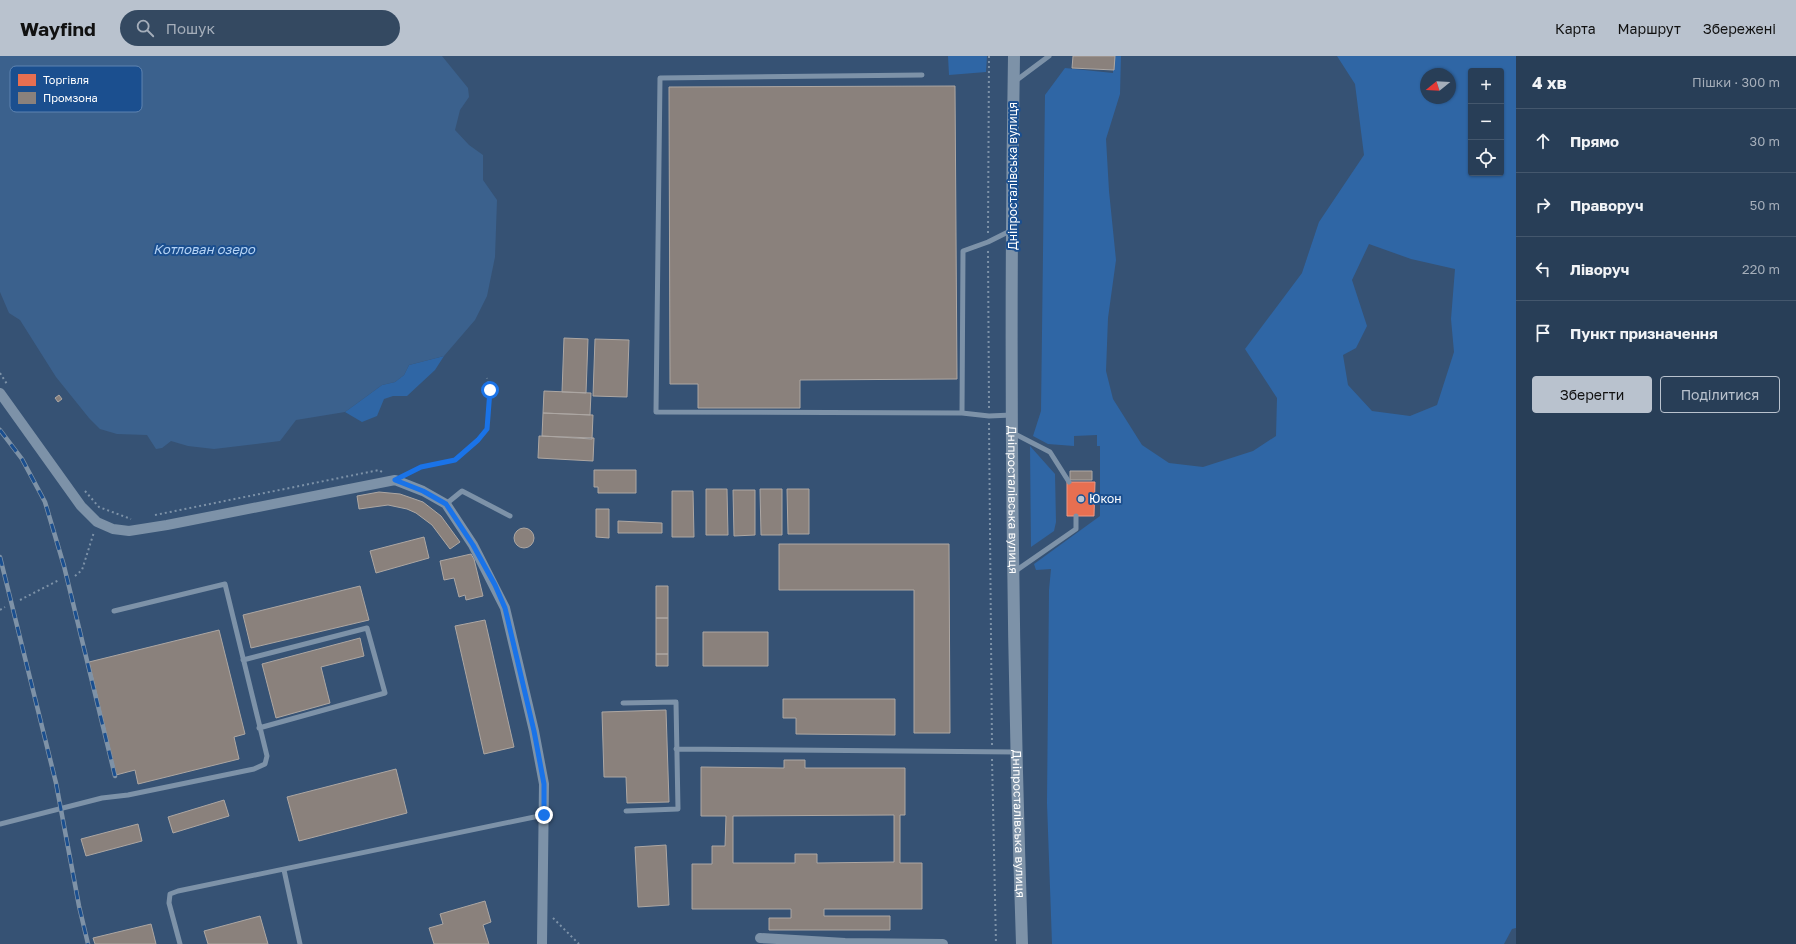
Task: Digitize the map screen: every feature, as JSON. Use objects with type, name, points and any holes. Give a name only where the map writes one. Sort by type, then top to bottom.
[{"type":"street","name":"Дніпросталівська вулиця","points":[[1014,56],[1012,230],[1013,573],[1016,752],[1022,944]]},
{"type":"street","points":[[0,393],[81,506],[98,522],[113,529],[129,531],[395,480],[423,491],[446,504],[473,545],[505,608],[534,731],[544,784],[542,944]]},
{"type":"street","points":[[760,938],[845,943],[943,944]]},
{"type":"lane","points":[[1013,83],[1049,56]]},
{"type":"lane","points":[[922,75],[660,78],[656,412],[962,413],[989,416],[1013,415]]},
{"type":"lane","points":[[962,413],[964,251],[988,242],[1012,230]]},
{"type":"lane","points":[[1013,432],[1050,452],[1069,482]]},
{"type":"lane","points":[[446,504],[462,491],[510,516]]},
{"type":"lane","points":[[1013,573],[1076,529],[1076,516]]},
{"type":"lane","points":[[0,824],[102,798],[128,795],[254,769],[265,764],[267,756],[259,728],[226,584],[114,611]]},
{"type":"lane","points":[[243,660],[367,628],[385,693],[259,728]]},
{"type":"lane","points":[[623,703],[676,702],[678,809],[626,810]]},
{"type":"lane","points":[[676,749],[992,754],[1016,752]]},
{"type":"lane","points":[[180,944],[169,903],[170,894],[178,891],[544,815]]},
{"type":"lane","points":[[284,870],[300,944]]},
{"type":"path","points":[[989,56],[989,416],[992,754],[996,944]]},
{"type":"path","points":[[0,373],[12,390]]},
{"type":"path","points":[[148,516],[379,470],[395,480],[421,467],[455,460],[473,445],[487,429],[490,390],[487,378]]},
{"type":"path","points":[[83,488],[99,507],[130,519],[135,518]]},
{"type":"path","points":[[75,576],[82,570],[98,522]]},
{"type":"path","points":[[20,600],[59,580]]},
{"type":"path","points":[[0,610],[5,607]]},
{"type":"path","points":[[542,907],[579,944]]},
{"type":"shaded area","points":[[948,56],[987,56],[986,72],[949,75]]},
{"type":"shaded area","points":[[1113,56],[1121,56],[1120,94],[1106,139],[1109,191],[1116,260],[1108,318],[1106,371],[1113,399],[1142,445],[1169,463],[1203,467],[1253,451],[1276,436],[1277,398],[1245,349],[1302,273],[1319,222],[1364,155],[1355,84],[1337,56],[1516,56],[1516,928],[1512,929],[1504,944],[1052,944],[1047,803],[1049,590],[1051,569],[1036,570],[1034,564],[1100,516],[1100,446],[1097,446],[1097,435],[1074,436],[1074,446],[1048,444],[1033,436],[1041,411],[1045,95],[1065,68],[1113,73]],"holes":[[[1369,244],[1411,259],[1455,269],[1451,319],[1454,352],[1437,405],[1410,416],[1372,411],[1348,385],[1343,355],[1356,348],[1367,326],[1352,280]]]},
{"type":"shaded area","points":[[444,356],[435,370],[407,396],[393,396],[384,399],[377,416],[362,422],[345,412],[382,385],[395,382],[404,375],[409,365]]},
{"type":"shaded area","points":[[1030,446],[1055,474],[1056,522],[1054,531],[1031,547]]},
{"type":"water","name":"Котлован озеро","points":[[0,56],[442,56],[468,88],[469,97],[460,110],[455,130],[469,145],[483,155],[483,180],[497,200],[495,257],[487,296],[475,320],[444,356],[409,365],[404,375],[395,382],[382,385],[345,412],[296,420],[280,441],[214,449],[188,446],[171,441],[162,448],[156,449],[147,435],[117,434],[100,429],[89,418],[56,377],[20,320],[9,313],[0,292]]},
{"type":"building: Торгівля","name":"Юкон","points":[[1067,482],[1095,482],[1094,516],[1067,516]]},
{"type":"building: Промзона","points":[[1073,56],[1115,56],[1114,70],[1072,68]]},
{"type":"building: Промзона","points":[[955,86],[957,379],[800,380],[800,408],[698,408],[698,384],[670,384],[669,87]]},
{"type":"building: Промзона","points":[[564,338],[588,339],[586,393],[562,392]]},
{"type":"building: Промзона","points":[[595,339],[629,340],[627,397],[593,396]]},
{"type":"building: Промзона","points":[[544,391],[591,393],[590,415],[543,413]]},
{"type":"building: Промзона","points":[[59,395],[62,399],[58,402],[55,398]]},
{"type":"building: Промзона","points":[[543,413],[593,415],[592,439],[542,436]]},
{"type":"building: Промзона","points":[[539,436],[594,438],[593,461],[538,458]]},
{"type":"building: Промзона","points":[[594,470],[636,470],[636,493],[598,493],[598,487],[594,487]]},
{"type":"building: Промзона","points":[[1070,471],[1092,471],[1092,480],[1070,480]]},
{"type":"building: Промзона","points":[[706,489],[727,489],[728,535],[706,535]]},
{"type":"building: Промзона","points":[[760,489],[782,489],[782,535],[761,535]]},
{"type":"building: Промзона","points":[[787,489],[809,489],[809,534],[788,534]]},
{"type":"building: Промзона","points":[[733,490],[755,490],[755,535],[734,536]]},
{"type":"building: Промзона","points":[[672,491],[693,491],[694,537],[672,537]]},
{"type":"building: Промзона","points":[[379,492],[400,494],[423,502],[441,516],[460,542],[450,549],[432,525],[416,513],[407,509],[388,505],[359,509],[357,496]]},
{"type":"building: Промзона","points":[[596,509],[609,509],[609,538],[596,537]]},
{"type":"building: Промзона","points":[[618,521],[662,523],[662,533],[618,533]]},
{"type":"building: Промзона","points":[[524,528],[531,531],[534,538],[531,545],[524,548],[517,545],[514,538],[517,531]]},
{"type":"building: Промзона","points":[[424,537],[429,558],[376,573],[370,551]]},
{"type":"building: Промзона","points":[[779,544],[949,544],[950,733],[914,733],[914,590],[779,590]]},
{"type":"building: Промзона","points":[[471,554],[474,559],[483,596],[466,600],[465,595],[459,597],[454,578],[444,580],[440,561]]},
{"type":"building: Промзона","points":[[360,586],[369,620],[251,648],[243,615]]},
{"type":"building: Промзона","points":[[656,586],[668,586],[668,618],[656,618]]},
{"type":"building: Промзона","points":[[656,618],[668,618],[668,654],[656,654]]},
{"type":"building: Промзона","points":[[485,620],[514,747],[484,754],[455,626]]},
{"type":"building: Промзона","points":[[219,630],[245,734],[234,737],[239,759],[138,784],[135,770],[116,775],[89,662]]},
{"type":"building: Промзона","points":[[703,632],[768,632],[768,666],[703,666]]},
{"type":"building: Промзона","points":[[360,638],[364,656],[321,667],[330,703],[276,718],[262,664]]},
{"type":"building: Промзона","points":[[656,654],[668,654],[668,666],[656,666]]},
{"type":"building: Промзона","points":[[783,699],[895,699],[895,735],[796,734],[796,718],[783,718]]},
{"type":"building: Промзона","points":[[666,710],[669,802],[627,803],[626,777],[604,777],[602,712]]},
{"type":"building: Промзона","points":[[784,760],[805,760],[805,768],[905,768],[905,815],[900,815],[900,863],[922,863],[922,909],[824,909],[824,916],[890,916],[890,930],[769,930],[769,918],[791,918],[791,909],[692,909],[692,864],[712,864],[712,846],[725,846],[726,816],[701,816],[701,767],[784,768]],"holes":[[[894,815],[894,862],[817,863],[817,854],[795,854],[795,863],[733,863],[733,816]]]},
{"type":"building: Промзона","points":[[396,769],[407,813],[299,841],[287,797]]},
{"type":"building: Промзона","points":[[224,800],[229,816],[173,833],[168,817]]},
{"type":"building: Промзона","points":[[138,824],[142,841],[86,856],[81,839]]},
{"type":"building: Промзона","points":[[666,845],[669,905],[638,907],[635,847]]},
{"type":"building: Промзона","points":[[485,901],[491,922],[483,925],[489,944],[434,944],[429,928],[443,924],[440,914]]},
{"type":"building: Промзона","points":[[260,916],[268,944],[208,944],[204,931]]},
{"type":"building: Промзона","points":[[151,924],[156,944],[95,944],[93,938]]},
{"type":"railway","points":[[0,430],[22,459],[45,502],[64,566],[115,776]]},
{"type":"railway","points":[[0,557],[56,783],[79,906],[88,944]]},
{"type":"place","name":"Юкон","points":[[1081,499]]},
{"type":"route","points":[[490,390],[490,407],[487,429],[478,440],[455,460],[421,467],[395,480],[423,491],[446,504],[473,545],[495,585],[505,608],[534,731],[544,784],[544,815]]}]
